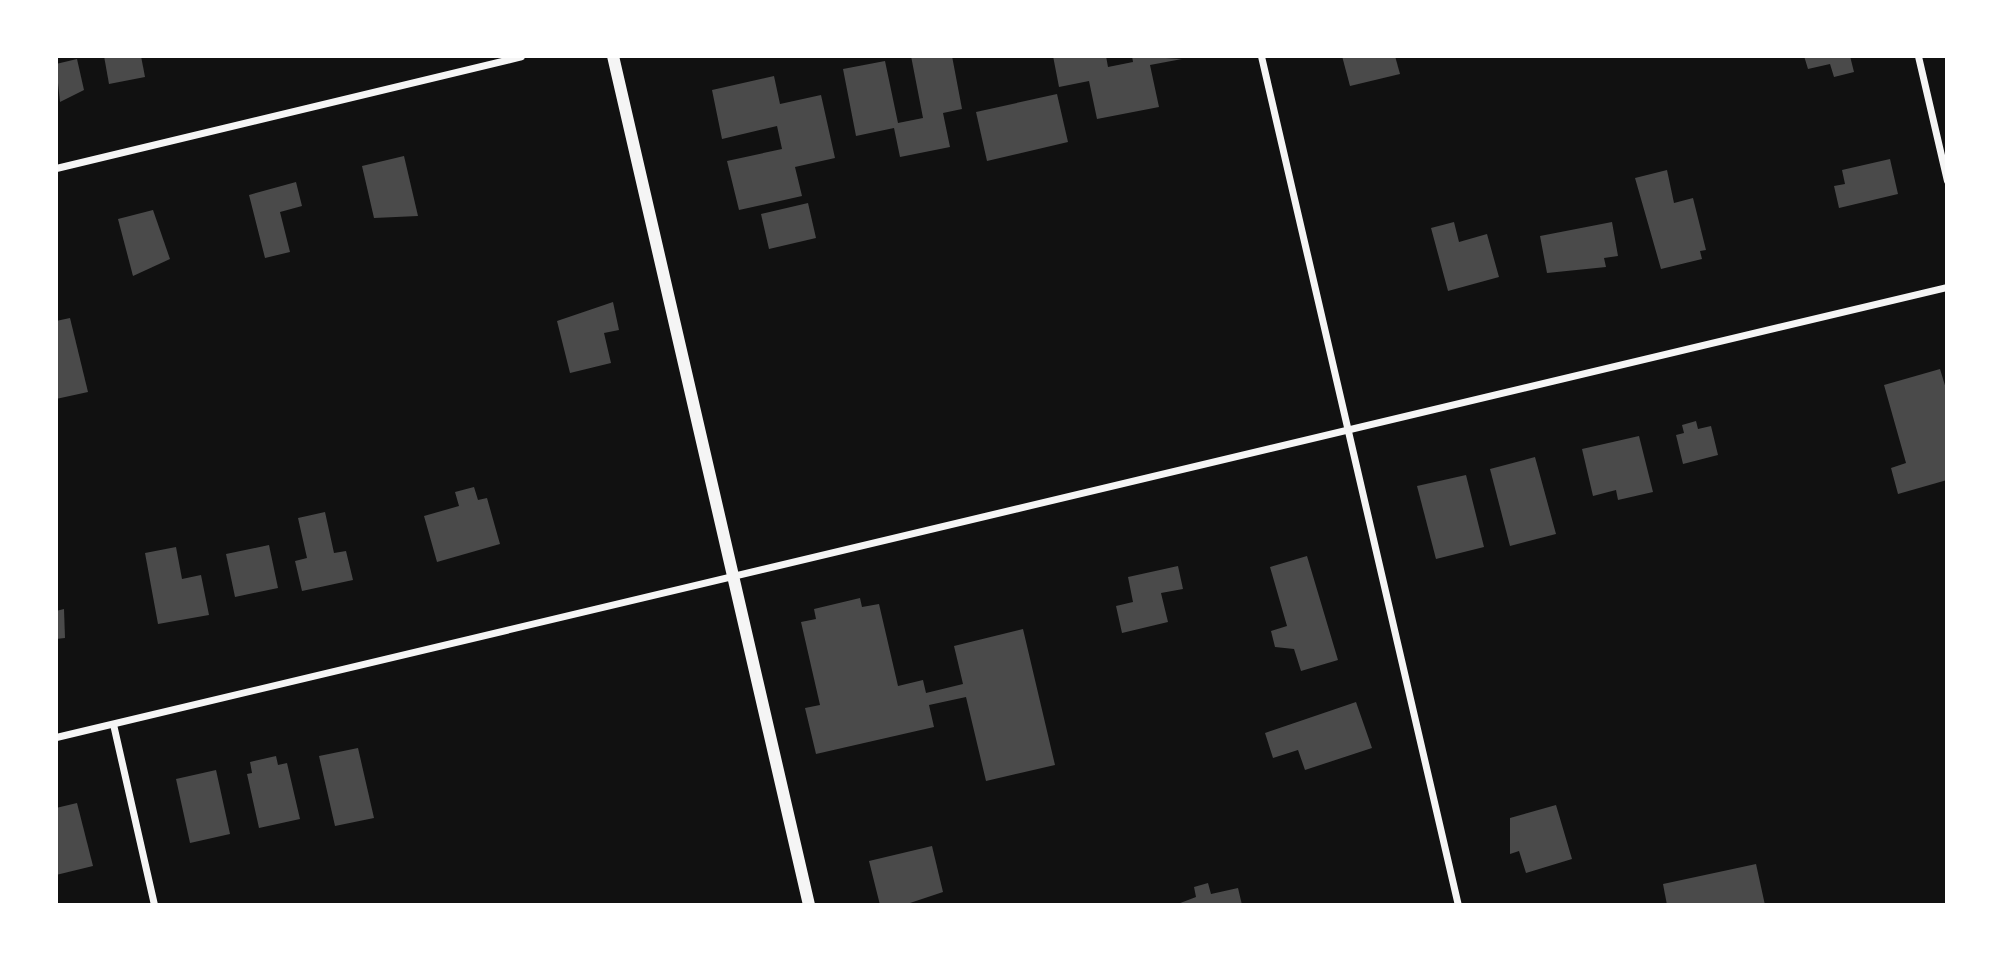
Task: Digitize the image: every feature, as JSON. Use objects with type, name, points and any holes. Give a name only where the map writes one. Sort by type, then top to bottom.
[{"type":"street","points":[[56,168],[521,56]]},
{"type":"street","points":[[613,56],[809,905]]},
{"type":"street","points":[[1261,56],[1345,432],[1458,905]]},
{"type":"street","points":[[1918,56],[1947,181]]},
{"type":"street","points":[[56,737],[1947,287]]},
{"type":"street","points":[[113,724],[154,905]]},
{"type":"building","points":[[104,56],[141,56],[145,77],[109,84]]},
{"type":"building","points":[[911,56],[952,56],[962,109],[943,113],[950,147],[900,157],[894,128],[856,136],[843,69],[885,61],[898,123],[923,118]]},
{"type":"building","points":[[1053,56],[1106,56],[1108,67],[1133,62],[1132,56],[1182,59],[1150,65],[1159,107],[1097,119],[1089,81],[1059,87]]},
{"type":"building","points":[[1342,56],[1395,56],[1400,74],[1350,86]]},
{"type":"building","points":[[1804,56],[1850,56],[1854,72],[1834,77],[1830,64],[1808,69]]},
{"type":"building","points":[[77,59],[84,90],[60,102],[56,64]]},
{"type":"building","points":[[774,76],[780,104],[821,95],[835,158],[795,167],[802,196],[739,210],[727,161],[782,149],[777,126],[722,139],[712,90]]},
{"type":"building","points":[[1057,94],[1068,142],[987,161],[976,112]]},
{"type":"building","points":[[404,156],[418,216],[374,218],[362,166]]},
{"type":"building","points":[[1890,159],[1898,194],[1839,208],[1834,186],[1845,184],[1842,170]]},
{"type":"building","points":[[1667,170],[1674,203],[1693,198],[1706,250],[1700,251],[1702,259],[1661,269],[1635,178]]},
{"type":"building","points":[[296,182],[302,206],[280,212],[290,252],[265,258],[249,195]]},
{"type":"building","points":[[808,203],[816,238],[769,249],[761,214]]},
{"type":"building","points":[[153,210],[170,259],[133,276],[118,219]]},
{"type":"building","points":[[1454,222],[1459,242],[1487,234],[1499,277],[1448,291],[1431,228]]},
{"type":"building","points":[[1612,222],[1618,256],[1604,258],[1606,267],[1547,273],[1540,236]]},
{"type":"building","points":[[613,302],[619,330],[604,333],[611,363],[570,373],[557,321]]},
{"type":"building","points":[[70,318],[88,392],[56,399],[56,321]]},
{"type":"building","points":[[1940,369],[1947,392],[1947,480],[1898,494],[1891,468],[1906,463],[1884,385]]},
{"type":"building","points":[[1696,421],[1698,429],[1711,426],[1718,455],[1683,464],[1676,435],[1684,433],[1682,425]]},
{"type":"building","points":[[1639,436],[1653,492],[1618,500],[1616,490],[1593,496],[1582,449]]},
{"type":"building","points":[[1535,457],[1556,534],[1510,546],[1490,469]]},
{"type":"building","points":[[1466,475],[1484,547],[1436,559],[1417,486]]},
{"type":"building","points":[[474,487],[478,500],[487,498],[500,544],[437,562],[424,516],[459,506],[455,492]]},
{"type":"building","points":[[325,512],[334,553],[346,551],[353,580],[302,591],[295,561],[307,558],[298,518]]},
{"type":"building","points":[[269,545],[278,588],[235,597],[226,554]]},
{"type":"building","points":[[176,547],[182,579],[201,575],[209,615],[158,624],[145,553]]},
{"type":"building","points":[[1307,556],[1338,660],[1301,671],[1294,649],[1275,647],[1271,631],[1287,626],[1270,567]]},
{"type":"building","points":[[1178,566],[1183,589],[1161,593],[1168,622],[1122,633],[1116,606],[1133,602],[1128,577]]},
{"type":"building","points":[[860,598],[862,607],[879,604],[898,686],[923,680],[926,693],[963,684],[954,646],[1023,629],[1055,765],[986,781],[966,697],[929,705],[934,727],[816,754],[805,708],[820,705],[801,622],[816,619],[814,609]]},
{"type":"building","points":[[64,609],[65,638],[56,639],[56,611]]},
{"type":"building","points":[[1356,702],[1372,748],[1305,770],[1298,750],[1273,758],[1265,733]]},
{"type":"building","points":[[358,748],[374,818],[335,826],[319,756]]},
{"type":"building","points":[[276,756],[278,765],[287,763],[300,819],[259,828],[247,774],[252,773],[250,762]]},
{"type":"building","points":[[216,770],[230,834],[190,843],[176,779]]},
{"type":"building","points":[[77,803],[93,866],[56,875],[56,808]]},
{"type":"building","points":[[1556,805],[1572,859],[1526,873],[1519,851],[1510,854],[1510,818]]},
{"type":"building","points":[[932,846],[943,892],[904,905],[880,905],[869,861]]},
{"type":"building","points":[[1756,864],[1765,905],[1667,905],[1663,884]]},
{"type":"building","points":[[1208,883],[1211,894],[1238,888],[1242,905],[1175,905],[1196,897],[1194,887]]}]
